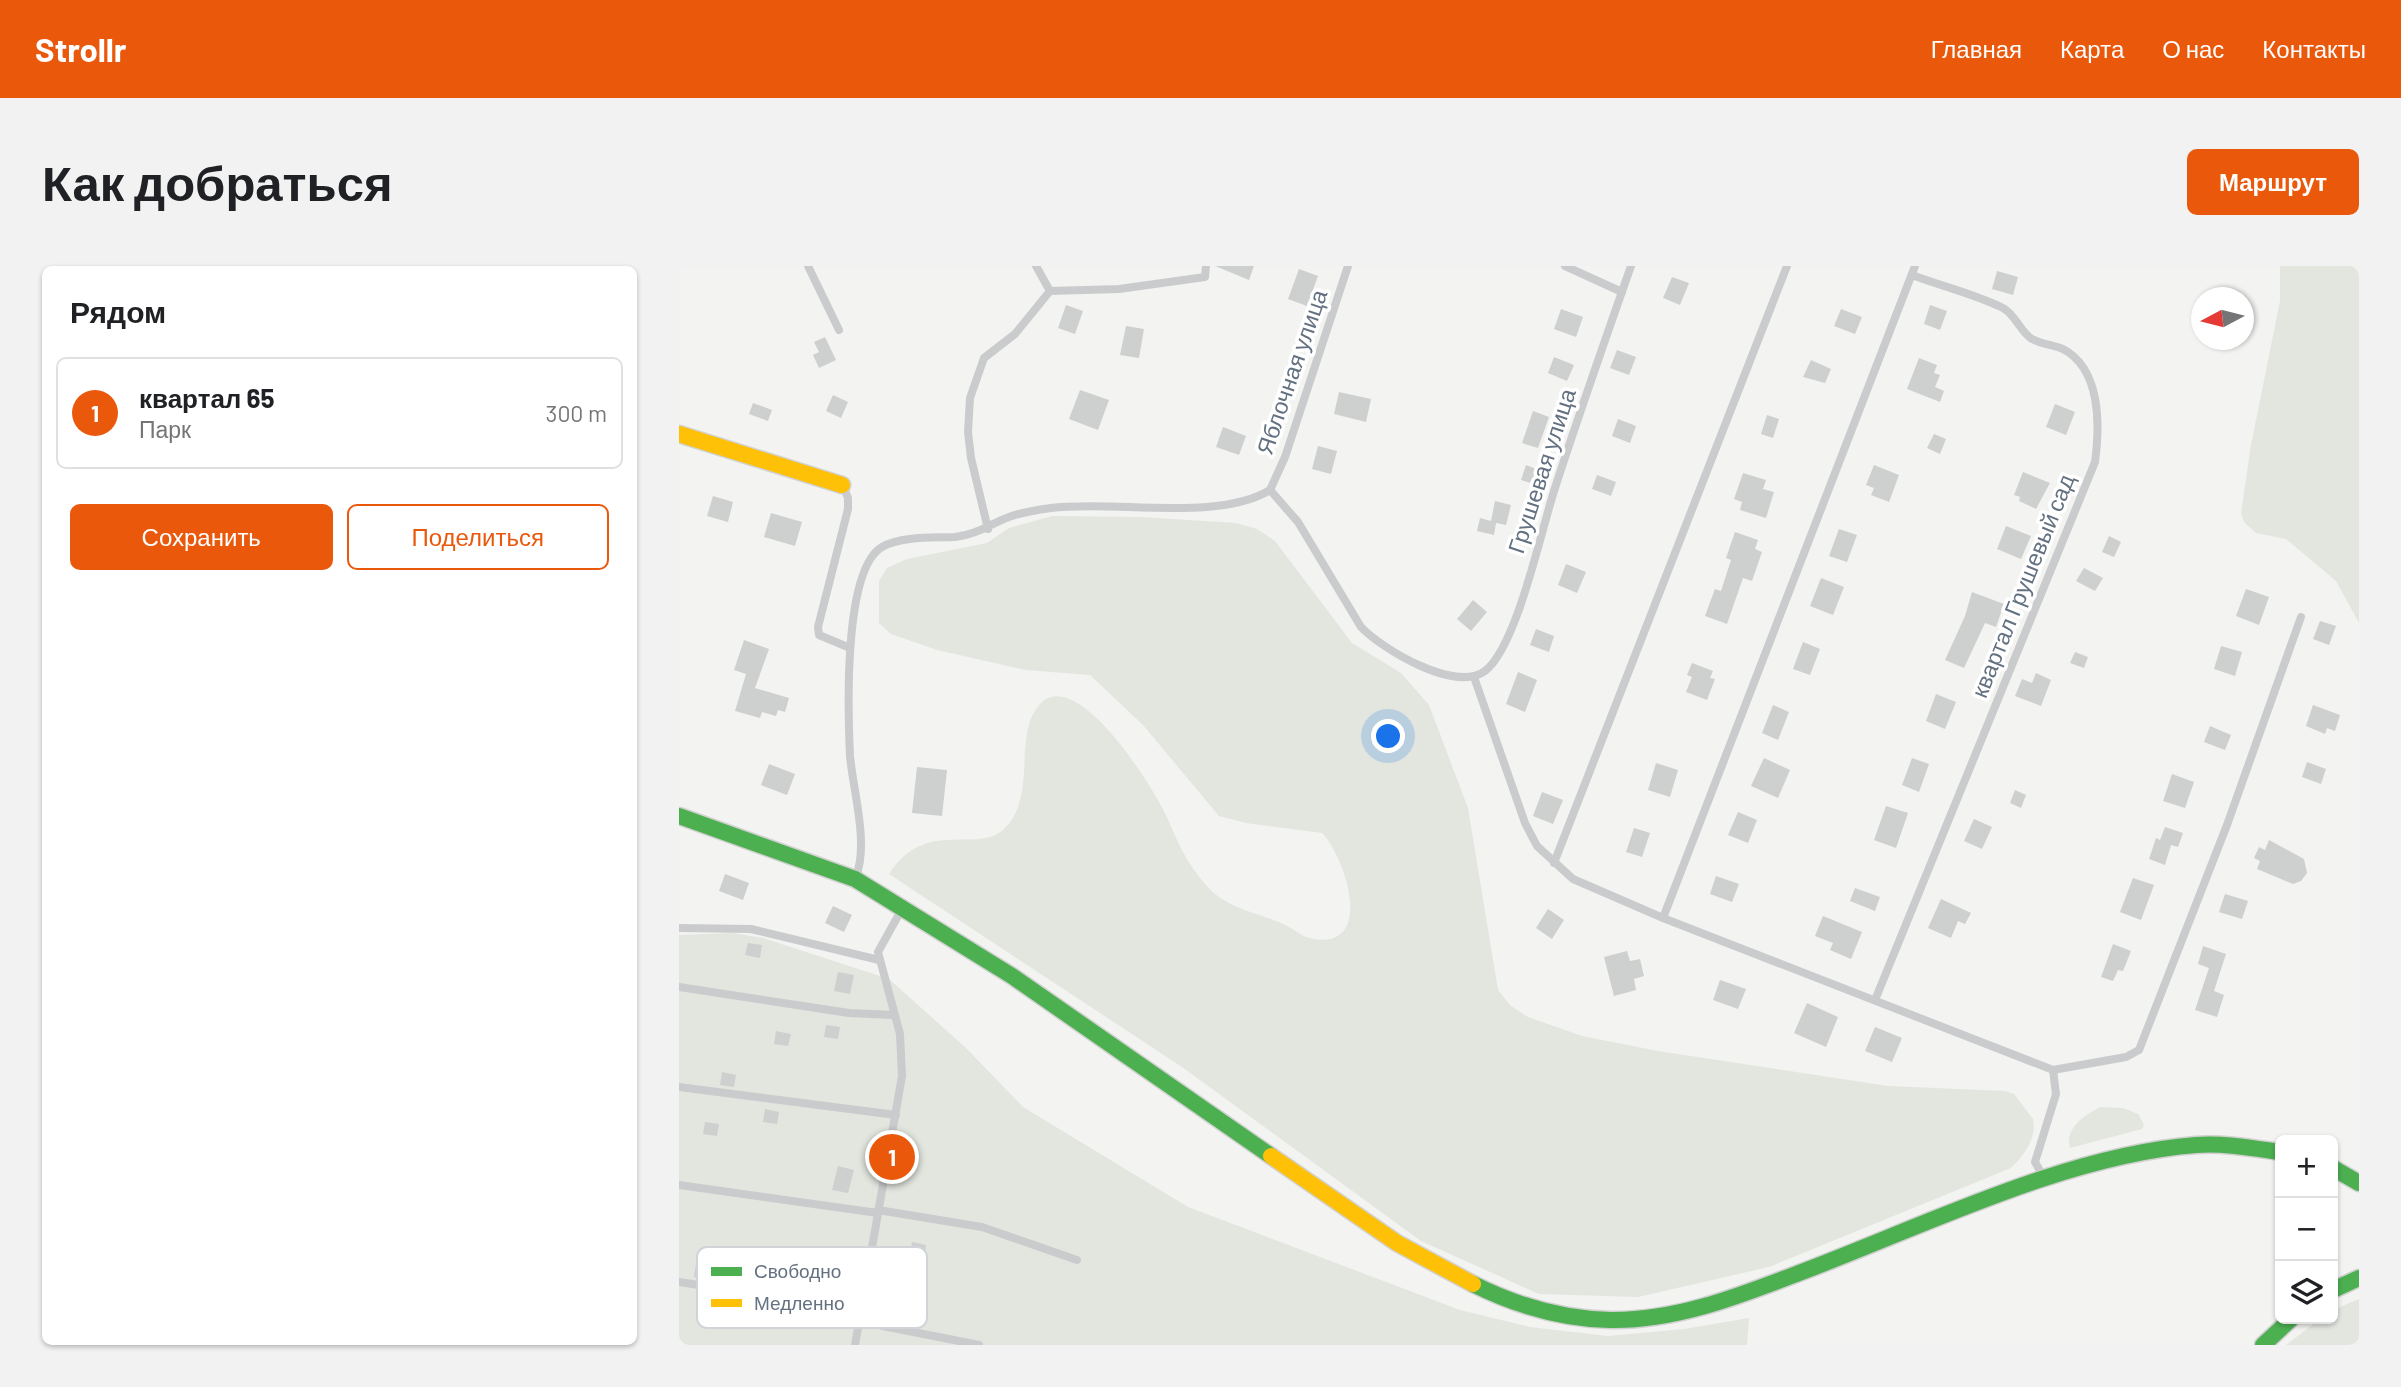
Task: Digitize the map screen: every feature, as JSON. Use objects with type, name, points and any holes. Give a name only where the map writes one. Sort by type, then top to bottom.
[{"type":"street","points":[[679,434],[842,485]]},
{"type":"street","points":[[679,816],[855,879],[903,906],[1100,1037],[1385,1235],[1497,1294],[1548,1312],[1586,1319],[1635,1318],[1703,1307],[1754,1291],[2045,1178],[2121,1155],[2171,1147],[2223,1146],[2275,1151]]},
{"type":"street","points":[[2338,1171],[2359,1183]]},
{"type":"street","points":[[2338,1288],[2359,1278]]},
{"type":"street","points":[[2263,1345],[2286,1324]]},
{"type":"lane","points":[[808,266],[839,330]]},
{"type":"lane","points":[[1036,266],[1050,291]]},
{"type":"lane","points":[[988,529],[971,458],[968,432],[970,398],[984,358],[1015,334],[1050,291],[1172,284],[1205,276],[1206,266]]},
{"type":"lane","name":"Яблочная улица","points":[[1270,490],[1285,457],[1348,266]]},
{"type":"lane","points":[[1565,266],[1622,292]]},
{"type":"lane","name":"Грушевая улица","points":[[1474,677],[1487,670],[1515,619],[1554,490],[1631,266]]},
{"type":"lane","points":[[1554,863],[1787,266]]},
{"type":"lane","name":"квартал Грушевый сад","points":[[1663,918],[1913,271],[2005,309],[2030,338],[2064,350],[2083,367],[2091,381],[2096,412],[2097,446],[2095,461],[1875,1000]]},
{"type":"lane","points":[[842,485],[848,498],[848,509],[818,635],[850,648]]},
{"type":"lane","points":[[855,879],[861,851],[851,757],[850,648],[863,571],[872,555],[884,546],[902,541],[963,536],[988,529],[1009,517],[1052,508],[1207,506],[1243,501],[1270,490],[1298,522],[1361,627],[1371,637],[1438,672],[1474,677],[1516,802],[1537,846],[1573,879],[1663,918],[2053,1070],[2126,1057],[2139,1050],[2227,825],[2301,617]]},
{"type":"lane","points":[[872,1247],[896,1115],[903,1053],[879,960],[880,944],[903,906]]},
{"type":"lane","points":[[679,928],[751,929],[879,960]]},
{"type":"lane","points":[[679,986],[849,1013],[894,1015]]},
{"type":"lane","points":[[2045,1178],[2035,1162],[2056,1094],[2053,1070]]},
{"type":"lane","points":[[679,1087],[896,1115]]},
{"type":"lane","points":[[679,1185],[982,1227],[1077,1260]]},
{"type":"lane","points":[[679,1282],[697,1285]]},
{"type":"lane","points":[[893,1328],[979,1345]]},
{"type":"shaded area","points":[[2280,266],[2359,266],[2359,623],[2336,581],[2286,539],[2256,533],[2244,522],[2241,513],[2251,445],[2280,301]]},
{"type":"shaded area","points":[[1052,516],[1141,517],[1236,523],[1257,529],[1275,541],[1352,643],[1401,673],[1429,705],[1468,808],[1498,990],[1511,1006],[1528,1017],[1582,1036],[1658,1051],[1888,1086],[2005,1091],[2014,1094],[2033,1119],[2033,1133],[2025,1152],[2011,1168],[1769,1267],[1638,1297],[1539,1294],[1421,1241],[1182,1067],[889,874],[904,857],[919,846],[935,841],[980,839],[994,836],[1005,828],[1015,814],[1020,799],[1027,732],[1032,717],[1040,704],[1055,696],[1072,700],[1090,712],[1125,750],[1152,790],[1189,863],[1215,894],[1235,906],[1315,939],[1331,939],[1343,932],[1349,920],[1348,889],[1343,872],[1337,856],[1322,833],[1246,823],[1219,816],[1143,725],[1090,675],[1026,670],[937,650],[891,634],[879,623],[879,581],[887,568],[907,559],[987,543],[1009,528]]},
{"type":"shaded area","points":[[733,933],[763,938],[889,979],[966,1048],[1023,1107],[1188,1207],[1460,1310],[1530,1327],[1608,1336],[1684,1329],[1749,1318],[1747,1345],[679,1345],[679,935]]},
{"type":"shaded area","points":[[2101,1107],[2123,1108],[2138,1114],[2144,1125],[2142,1129],[2070,1148],[2073,1128]]},
{"type":"shaded area","points":[[2359,1299],[2359,1345],[2286,1345],[2313,1324],[2338,1324],[2338,1308]]},
{"type":"building","points":[[1215,266],[1254,266],[1249,280]]},
{"type":"building","points":[[1299,269],[1318,276],[1307,306],[1288,299]]},
{"type":"building","points":[[1997,271],[2018,277],[2013,295],[1992,289]]},
{"type":"building","points":[[1672,277],[1689,283],[1680,305],[1663,298]]},
{"type":"building","points":[[1066,305],[1083,311],[1075,334],[1058,328]]},
{"type":"building","points":[[1930,305],[1947,311],[1940,330],[1924,324]]},
{"type":"building","points":[[1561,309],[1583,317],[1576,337],[1554,329]]},
{"type":"building","points":[[1841,309],[1862,317],[1855,334],[1834,326]]},
{"type":"building","points":[[1126,326],[1144,329],[1139,358],[1120,355]]},
{"type":"building","points":[[825,337],[836,360],[819,368],[813,355],[819,352],[814,342]]},
{"type":"building","points":[[1617,350],[1636,357],[1629,375],[1610,368]]},
{"type":"building","points":[[1554,357],[1574,365],[1567,381],[1548,373]]},
{"type":"building","points":[[1919,358],[1937,365],[1934,373],[1940,375],[1935,387],[1944,391],[1940,402],[1907,389]]},
{"type":"building","points":[[1811,360],[1831,369],[1825,383],[1803,377]]},
{"type":"building","points":[[1080,390],[1109,400],[1098,430],[1069,419]]},
{"type":"building","points":[[1339,392],[1371,399],[1366,422],[1334,414]]},
{"type":"building","points":[[833,395],[848,402],[841,418],[826,411]]},
{"type":"building","points":[[753,403],[772,410],[768,421],[749,414]]},
{"type":"building","points":[[2055,404],[2075,412],[2066,435],[2046,427]]},
{"type":"building","points":[[1533,411],[1549,417],[1538,448],[1522,443]]},
{"type":"building","points":[[1767,415],[1779,419],[1773,438],[1761,434]]},
{"type":"building","points":[[1618,419],[1636,426],[1630,443],[1612,436]]},
{"type":"building","points":[[1223,427],[1246,436],[1239,455],[1216,447]]},
{"type":"building","points":[[1934,434],[1946,439],[1940,454],[1927,448]]},
{"type":"building","points":[[1318,446],[1337,451],[1331,474],[1312,469]]},
{"type":"building","points":[[1526,465],[1539,470],[1534,484],[1521,480]]},
{"type":"building","points":[[1874,465],[1899,475],[1889,502],[1871,495],[1874,488],[1866,485]]},
{"type":"building","points":[[2023,472],[2050,483],[2036,509],[2019,501],[2020,497],[2014,495]]},
{"type":"building","points":[[1743,473],[1766,480],[1763,489],[1774,492],[1766,518],[1740,510],[1742,502],[1734,499]]},
{"type":"building","points":[[1597,475],[1616,482],[1611,496],[1592,489]]},
{"type":"building","points":[[713,496],[733,502],[728,522],[707,516]]},
{"type":"building","points":[[1495,501],[1511,505],[1506,525],[1496,523],[1494,535],[1477,531],[1480,518],[1491,521]]},
{"type":"building","points":[[771,513],[802,522],[795,546],[764,537]]},
{"type":"building","points":[[2006,526],[2031,536],[2021,559],[1997,549]]},
{"type":"building","points":[[1839,529],[1857,535],[1847,562],[1829,556]]},
{"type":"building","points":[[1735,532],[1758,540],[1755,549],[1762,552],[1752,581],[1743,578],[1727,624],[1705,616],[1715,589],[1721,591],[1731,560],[1726,558]]},
{"type":"building","points":[[2109,536],[2121,542],[2114,557],[2102,552]]},
{"type":"building","points":[[1566,564],[1586,572],[1577,593],[1558,585]]},
{"type":"building","points":[[2084,568],[2103,578],[2095,591],[2076,581]]},
{"type":"building","points":[[1821,578],[1844,587],[1833,615],[1810,606]]},
{"type":"building","points":[[2246,589],[2269,597],[2259,625],[2236,616]]},
{"type":"building","points":[[1972,592],[2004,604],[1996,627],[1985,623],[1964,668],[1945,660],[1965,616]]},
{"type":"building","points":[[1473,600],[1487,612],[1471,631],[1457,619]]},
{"type":"building","points":[[2320,621],[2336,626],[2329,645],[2313,639]]},
{"type":"building","points":[[1536,629],[1554,636],[1549,652],[1530,645]]},
{"type":"building","points":[[744,640],[769,649],[755,688],[789,698],[785,712],[778,710],[776,716],[762,712],[760,718],[735,711],[746,674],[734,670]]},
{"type":"building","points":[[1803,642],[1820,649],[1810,675],[1793,669]]},
{"type":"building","points":[[2221,646],[2242,652],[2235,676],[2214,669]]},
{"type":"building","points":[[2075,652],[2088,657],[2084,668],[2070,663]]},
{"type":"building","points":[[1692,663],[1713,671],[1710,678],[1715,679],[1707,700],[1686,692],[1692,677],[1687,675]]},
{"type":"building","points":[[1518,672],[1537,680],[1525,712],[1506,704]]},
{"type":"building","points":[[2036,673],[2051,680],[2041,706],[2015,696],[2022,679],[2032,683]]},
{"type":"building","points":[[1936,694],[1956,702],[1945,729],[1926,721]]},
{"type":"building","points":[[1773,705],[1789,712],[1778,740],[1762,733]]},
{"type":"building","points":[[2313,705],[2340,715],[2335,731],[2327,728],[2325,734],[2306,726]]},
{"type":"building","points":[[2210,726],[2231,735],[2225,750],[2204,742]]},
{"type":"building","points":[[1764,758],[1790,770],[1778,798],[1751,786]]},
{"type":"building","points":[[1912,758],[1929,764],[1919,792],[1902,785]]},
{"type":"building","points":[[2307,762],[2326,769],[2321,784],[2302,777]]},
{"type":"building","points":[[1656,763],[1678,770],[1670,797],[1648,790]]},
{"type":"building","points":[[769,764],[795,774],[787,795],[761,785]]},
{"type":"building","points":[[917,767],[947,770],[942,816],[912,813]]},
{"type":"building","points":[[2172,774],[2194,782],[2185,808],[2163,801]]},
{"type":"building","points":[[2015,790],[2026,795],[2021,808],[2010,803]]},
{"type":"building","points":[[1542,792],[1563,800],[1553,824],[1533,816]]},
{"type":"building","points":[[1886,806],[1908,813],[1896,848],[1874,840]]},
{"type":"building","points":[[1738,812],[1757,820],[1748,843],[1728,835]]},
{"type":"building","points":[[1974,819],[1992,827],[1982,849],[1964,841]]},
{"type":"building","points":[[2165,827],[2183,833],[2178,847],[2171,845],[2165,865],[2149,859],[2156,838],[2160,840]]},
{"type":"building","points":[[1634,828],[1650,833],[1642,857],[1626,852]]},
{"type":"building","points":[[2269,840],[2304,859],[2307,873],[2301,881],[2293,884],[2257,869],[2260,861],[2254,858],[2259,847],[2265,850]]},
{"type":"building","points":[[725,874],[749,883],[743,900],[719,891]]},
{"type":"building","points":[[1716,876],[1739,884],[1732,902],[1710,894]]},
{"type":"building","points":[[2133,878],[2154,885],[2141,920],[2120,912]]},
{"type":"building","points":[[1855,888],[1880,897],[1875,911],[1850,901]]},
{"type":"building","points":[[2225,894],[2248,901],[2242,919],[2219,912]]},
{"type":"building","points":[[1941,899],[1971,913],[1965,924],[1958,921],[1951,938],[1928,928]]},
{"type":"building","points":[[833,906],[852,915],[844,932],[825,923]]},
{"type":"building","points":[[1548,909],[1564,920],[1552,939],[1536,928]]},
{"type":"building","points":[[1823,916],[1862,932],[1851,959],[1830,950],[1833,943],[1815,936]]},
{"type":"building","points":[[748,943],[762,945],[760,958],[745,955]]},
{"type":"building","points":[[2113,944],[2131,951],[2123,971],[2118,970],[2113,981],[2101,977]]},
{"type":"building","points":[[2203,946],[2226,954],[2214,991],[2224,995],[2217,1017],[2195,1010],[2209,968],[2198,964]]},
{"type":"building","points":[[1627,951],[1630,961],[1640,959],[1644,976],[1634,979],[1636,990],[1614,996],[1604,957]]},
{"type":"building","points":[[838,972],[854,975],[850,994],[834,991]]},
{"type":"building","points":[[1720,980],[1746,989],[1738,1009],[1713,1000]]},
{"type":"building","points":[[1807,1003],[1838,1017],[1826,1047],[1794,1033]]},
{"type":"building","points":[[826,1025],[840,1027],[838,1039],[824,1037]]},
{"type":"building","points":[[1875,1027],[1902,1038],[1892,1062],[1865,1051]]},
{"type":"building","points":[[776,1031],[791,1034],[788,1046],[774,1044]]},
{"type":"building","points":[[722,1072],[736,1075],[734,1087],[720,1085]]},
{"type":"building","points":[[765,1109],[779,1112],[777,1124],[763,1122]]},
{"type":"building","points":[[705,1122],[719,1124],[717,1136],[703,1134]]},
{"type":"building","points":[[838,1166],[854,1170],[848,1193],[832,1190]]},
{"type":"building","points":[[912,1242],[926,1245],[926,1247],[911,1247]]},
{"type":"traffic: fast","points":[[679,816],[855,879],[1012,976],[1271,1156]]},
{"type":"traffic: fast","points":[[1473,1284],[1522,1304],[1557,1314],[1610,1320],[1659,1316],[1707,1306],[1753,1290],[1995,1196],[2096,1163],[2146,1151],[2196,1145],[2227,1145],[2275,1151]]},
{"type":"traffic: fast","points":[[2338,1171],[2359,1183]]},
{"type":"traffic: fast","points":[[2338,1288],[2359,1278]]},
{"type":"traffic: fast","points":[[2263,1345],[2286,1324]]},
{"type":"traffic: slow","points":[[679,434],[842,485]]},
{"type":"traffic: slow","points":[[1271,1156],[1397,1243],[1473,1284]]},
{"type":"place","name":"квартал 65","points":[[892,1157]]}]
